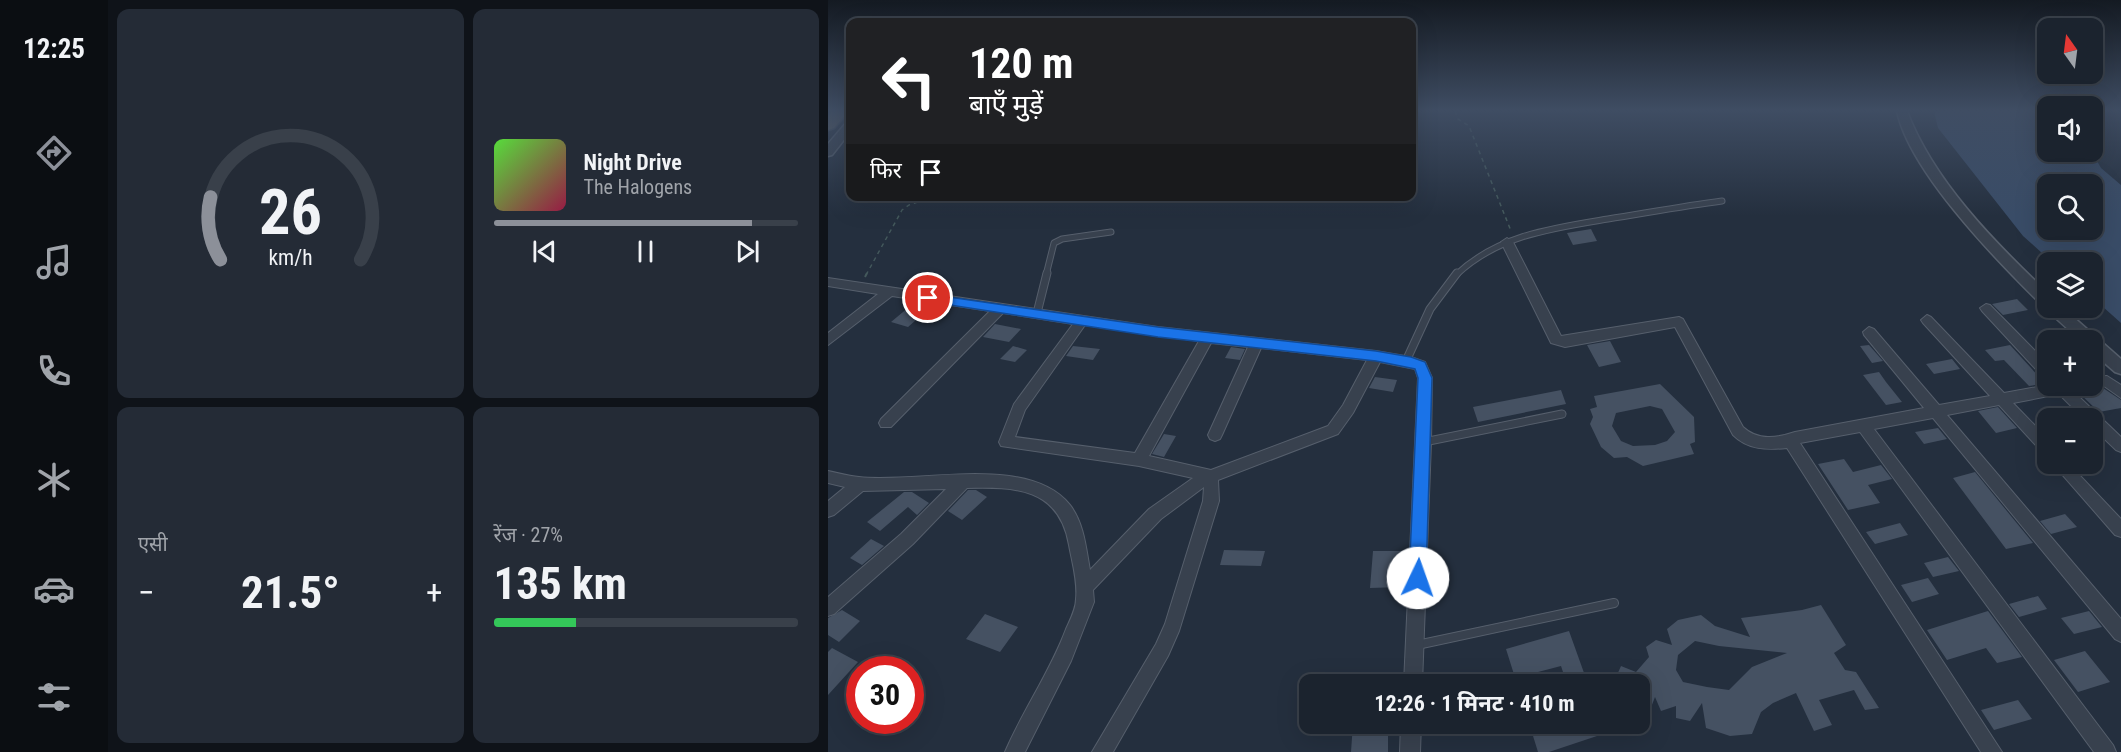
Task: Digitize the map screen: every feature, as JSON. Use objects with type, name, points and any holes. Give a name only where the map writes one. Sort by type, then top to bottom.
[{"type":"street","points":[[1916,146],[1928,167],[1999,253],[2037,291]]},
{"type":"street","points":[[1511,241],[1556,340],[1565,342],[1678,322],[1738,431],[1745,439],[1762,444],[1792,441],[1795,438],[2037,392]]},
{"type":"street","points":[[828,282],[1207,338],[1376,356],[1420,366],[1424,373],[1424,442],[1413,674]]},
{"type":"street","points":[[828,340],[890,291]]},
{"type":"street","points":[[886,423],[1000,308]]},
{"type":"street","points":[[1986,308],[2037,361]]},
{"type":"street","points":[[2065,318],[2078,330]]},
{"type":"street","points":[[1083,319],[1019,408],[1006,442],[1140,460],[1199,471],[1208,476],[1212,484],[1211,501],[1173,625],[1162,650],[1102,752]]},
{"type":"street","points":[[1927,320],[2037,437]]},
{"type":"street","points":[[1869,332],[2121,633]]},
{"type":"street","points":[[1140,460],[1207,338]]},
{"type":"street","points":[[1215,435],[1256,344]]},
{"type":"street","points":[[2103,352],[2121,368]]},
{"type":"street","points":[[1085,587],[1155,514],[1208,476],[1333,430],[1348,409],[1376,356]]},
{"type":"street","points":[[2103,381],[2107,381],[2121,393]]},
{"type":"street","points":[[2074,396],[2121,446]]},
{"type":"street","points":[[1863,425],[2106,752]]},
{"type":"street","points":[[1792,441],[1989,751]]},
{"type":"street","points":[[2069,474],[2121,530]]},
{"type":"street","points":[[828,477],[860,484],[1008,482],[1038,489],[1055,500],[1065,511],[1075,532],[1085,587],[1085,602],[1073,636],[1015,752]]},
{"type":"street","points":[[828,608],[907,539],[963,482]]},
{"type":"street","points":[[828,510],[860,484]]},
{"type":"street","points":[[1410,752],[1411,734]]},
{"type":"lane","points":[[1406,361],[1427,314],[1454,278],[1472,260],[1538,231],[1722,201]]},
{"type":"lane","points":[[1037,313],[1056,242],[1111,232]]},
{"type":"lane","points":[[1424,442],[1562,414]]},
{"type":"lane","points":[[1414,645],[1614,603]]},
{"type":"path","points":[[1476,146],[1511,241]]},
{"type":"path","points":[[857,286],[869,271],[902,210],[921,201]]},
{"type":"water","points":[[1952,146],[2037,146],[2037,162],[2098,162],[2101,168],[2121,185],[2121,323],[2103,307],[2103,252],[2041,252],[2023,236]]},
{"type":"building","points":[[1591,229],[1597,241],[1573,245],[1567,233]]},
{"type":"building","points":[[2017,299],[2028,310],[2003,315],[1992,304]]},
{"type":"building","points":[[915,302],[931,307],[908,327],[891,322]]},
{"type":"building","points":[[995,324],[1021,329],[1009,342],[983,337]]},
{"type":"building","points":[[1610,341],[1621,362],[1599,367],[1587,345]]},
{"type":"building","points":[[1869,345],[1883,361],[1872,363],[1860,346]]},
{"type":"building","points":[[2010,345],[2037,375],[2037,385],[2029,386],[2004,360],[1995,361],[1985,350]]},
{"type":"building","points":[[1013,346],[1027,350],[1015,362],[1000,359]]},
{"type":"building","points":[[1073,346],[1100,349],[1093,360],[1066,356]]},
{"type":"building","points":[[1231,347],[1245,349],[1240,360],[1225,358]]},
{"type":"building","points":[[1952,359],[1960,369],[1934,374],[1926,364]]},
{"type":"building","points":[[1879,372],[1902,402],[1886,405],[1863,375]]},
{"type":"building","points":[[1375,377],[1397,380],[1393,392],[1369,388]]},
{"type":"building","points":[[1660,384],[1694,417],[1695,442],[1690,444],[1694,454],[1643,466],[1627,457],[1614,458],[1601,447],[1590,424],[1593,417],[1590,409],[1597,407],[1594,396]],"holes":[[[1650,406],[1662,409],[1675,432],[1667,441],[1655,445],[1633,446],[1621,441],[1612,426],[1616,413]]]},
{"type":"building","points":[[2103,388],[2121,400],[2121,408],[2103,411],[2103,408],[2095,408],[2082,396],[2103,396]]},
{"type":"building","points":[[1561,390],[1566,404],[1478,422],[1473,407]]},
{"type":"building","points":[[1998,407],[2017,428],[1996,433],[1978,411]]},
{"type":"building","points":[[1938,428],[1947,439],[1924,444],[1915,432]]},
{"type":"building","points":[[1164,434],[1176,436],[1164,457],[1152,454]]},
{"type":"building","points":[[1844,459],[1853,472],[1881,465],[1892,479],[1868,485],[1880,503],[1848,510],[1818,464]]},
{"type":"building","points":[[1975,472],[2033,543],[2006,549],[1953,478]]},
{"type":"building","points":[[968,490],[976,490],[987,497],[962,520],[948,511]]},
{"type":"building","points":[[904,492],[912,492],[929,503],[917,515],[908,507],[880,531],[867,522]]},
{"type":"building","points":[[2065,514],[2077,527],[2051,534],[2040,521]]},
{"type":"building","points":[[1900,523],[1908,535],[1875,544],[1866,532]]},
{"type":"building","points":[[871,539],[884,546],[862,565],[850,558]]},
{"type":"building","points":[[1224,550],[1265,551],[1261,566],[1220,565]]},
{"type":"building","points":[[1373,551],[1403,551],[1401,587],[1370,588]]},
{"type":"building","points":[[1948,557],[1959,571],[1933,577],[1924,563]]},
{"type":"building","points":[[1928,578],[1939,594],[1912,602],[1901,585]]},
{"type":"building","points":[[2038,596],[2047,609],[2019,617],[2009,604]]},
{"type":"building","points":[[1821,605],[1846,645],[1834,653],[1845,670],[1856,672],[1879,708],[1865,710],[1854,690],[1819,700],[1832,725],[1814,731],[1796,693],[1773,703],[1761,712],[1752,734],[1730,736],[1706,728],[1702,703],[1690,721],[1676,718],[1676,706],[1661,711],[1655,697],[1650,710],[1650,674],[1617,674],[1621,666],[1636,672],[1649,657],[1646,647],[1656,640],[1672,645],[1667,629],[1678,620],[1701,615],[1715,626],[1750,637],[1741,618],[1802,610]],"holes":[[[1695,641],[1719,646],[1787,653],[1752,667],[1729,690],[1683,682],[1676,670],[1678,655]]]},
{"type":"building","points":[[842,610],[860,621],[839,642],[828,635],[828,618]]},
{"type":"building","points":[[1988,611],[2022,657],[1997,663],[1986,648],[1947,660],[1927,630]]},
{"type":"building","points":[[2089,611],[2102,627],[2074,634],[2061,618]]},
{"type":"building","points":[[985,614],[1018,627],[1000,652],[966,639]]},
{"type":"building","points":[[1569,631],[1584,674],[1564,674],[1561,666],[1538,672],[1538,674],[1514,674],[1506,649]]},
{"type":"building","points":[[832,648],[847,656],[846,675],[828,695],[828,652]]},
{"type":"building","points":[[2085,651],[2110,682],[2078,692],[2054,660]]},
{"type":"building","points":[[2018,700],[2032,719],[1994,730],[1981,710]]},
{"type":"building","points":[[1352,734],[1388,734],[1388,752],[1351,752]]},
{"type":"building","points":[[1532,734],[1603,734],[1549,752],[1538,752]]},
{"type":"route","points":[[928,298],[1083,319],[1158,332],[1376,356],[1411,362],[1420,366],[1425,378],[1418,578]]}]
